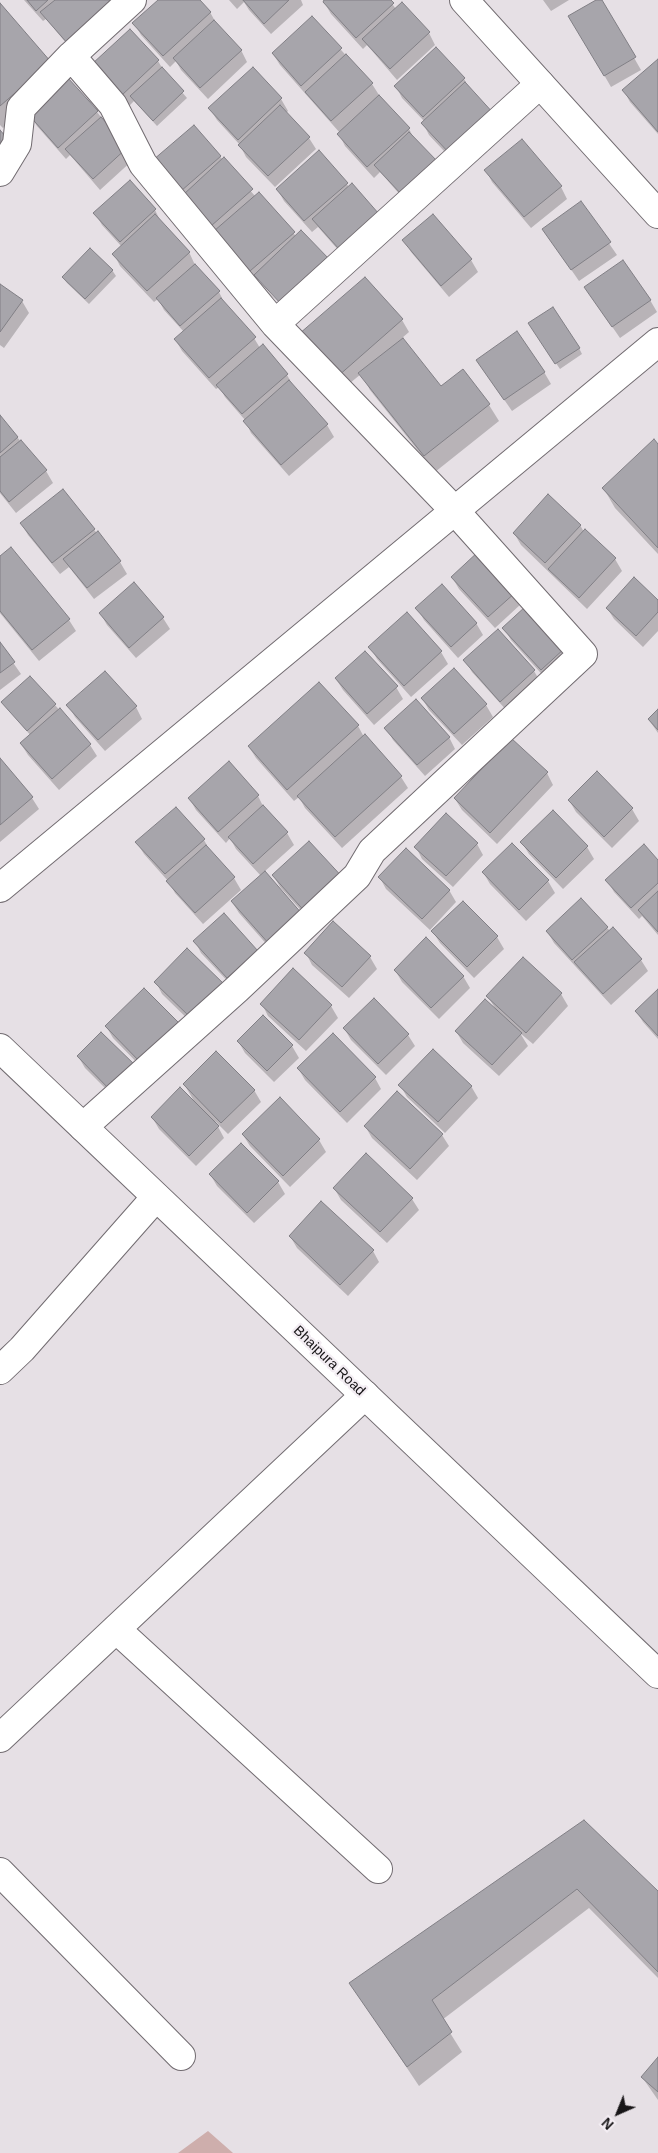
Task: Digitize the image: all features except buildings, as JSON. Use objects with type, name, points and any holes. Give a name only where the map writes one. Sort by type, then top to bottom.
[{"type":"street","points":[[0,172],[17,144],[21,108],[71,56],[132,0]]},
{"type":"street","points":[[464,0],[658,214]]},
{"type":"street","points":[[71,56],[113,105],[143,164],[275,324],[455,511],[583,654],[372,851],[357,876],[237,989],[83,1127]]},
{"type":"street","points":[[275,324],[540,84]]},
{"type":"street","points":[[0,888],[658,342]]},
{"type":"street","name":"Bhaipura Road","points":[[0,1048],[658,1674]]},
{"type":"street","points":[[0,1370],[22,1349],[156,1197]]},
{"type":"street","points":[[0,1738],[365,1395]]},
{"type":"street","points":[[116,1629],[378,1869]]},
{"type":"street","points":[[0,1872],[181,2056]]},
{"type":"shaded area","points":[[208,2131],[233,2153],[178,2153]]}]
